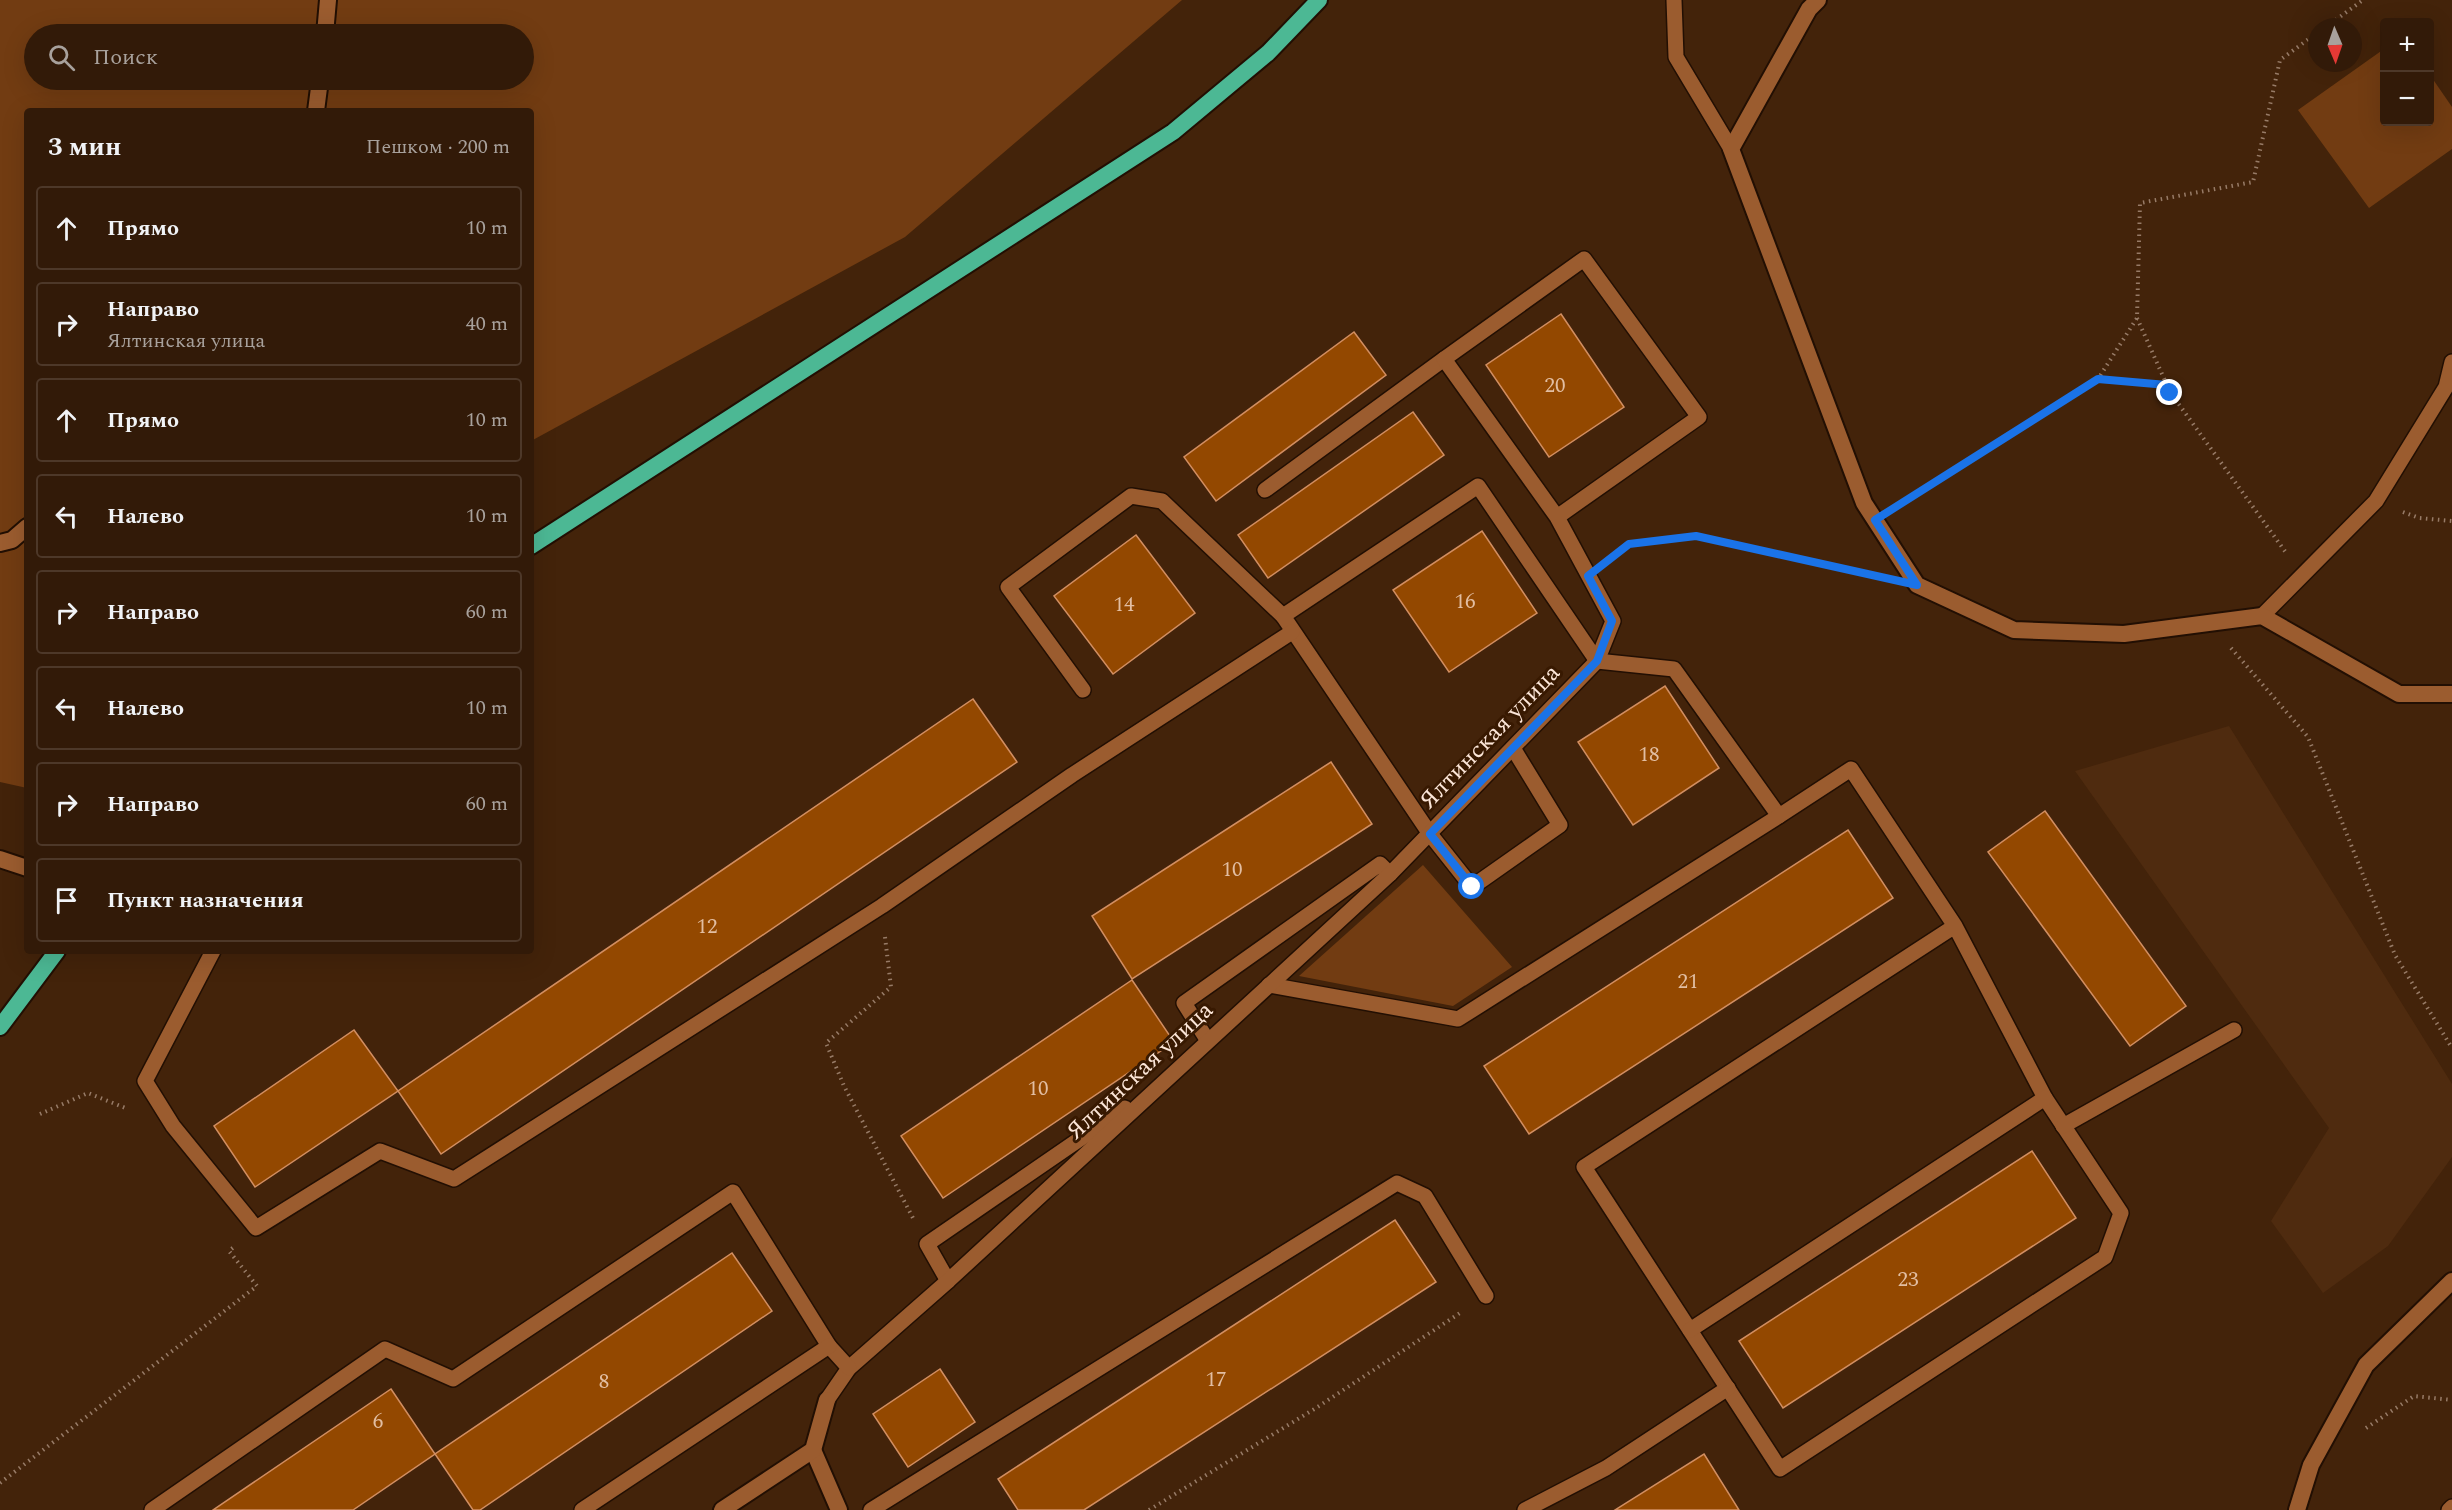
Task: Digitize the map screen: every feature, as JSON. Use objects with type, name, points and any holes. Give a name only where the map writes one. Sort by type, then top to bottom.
[{"type":"highway","points":[[534,544],[1173,132],[1268,53],[1319,0]]},
{"type":"highway","points":[[0,1027],[55,954]]},
{"type":"street","points":[[326,24],[328,0]]},
{"type":"street","points":[[1818,0],[1809,9],[1731,149],[1864,503],[1917,585],[2014,630],[2124,634],[2262,616],[2399,694],[2452,694]]},
{"type":"street","points":[[316,108],[319,90]]},
{"type":"street","points":[[0,543],[12,540],[24,530]]},
{"type":"street","points":[[0,858],[24,867]]},
{"type":"street","points":[[2297,1510],[2311,1465],[2366,1365],[2452,1281]]},
{"type":"street","name":"Ялтинская улица","points":[[813,1450],[827,1400]]},
{"type":"street","points":[[722,1510],[813,1450],[839,1510]]},
{"type":"lane","points":[[1674,0],[1676,57],[1731,149]]},
{"type":"lane","points":[[1265,490],[1584,259],[1699,417],[1557,517]]},
{"type":"lane","points":[[1444,359],[1557,517],[1612,621],[1597,661]]},
{"type":"lane","points":[[2262,616],[2376,501],[2446,387],[2452,362]]},
{"type":"lane","points":[[1283,616],[1478,486],[1597,661],[1674,669],[1779,816]]},
{"type":"lane","points":[[1083,690],[1008,587],[1131,496],[1162,501],[1283,616],[1430,834],[1472,887],[1560,825],[1513,748]]},
{"type":"lane","points":[[211,954],[145,1081],[173,1126],[256,1228],[380,1151],[454,1179],[882,906],[1072,775],[1292,632]]},
{"type":"lane","name":"Ялтинская улица","points":[[827,1400],[849,1368],[948,1281],[1390,874],[1597,661]]},
{"type":"lane","points":[[1269,985],[1458,1018],[1851,769],[1955,926],[2045,1098],[2121,1213],[2105,1257],[1780,1469],[1584,1167],[1955,926]]},
{"type":"lane","points":[[1208,1041],[1184,1003],[1380,864],[1390,874]]},
{"type":"lane","points":[[2063,1126],[2234,1030]]},
{"type":"lane","points":[[948,1281],[927,1245],[1171,1075]]},
{"type":"lane","points":[[1690,1330],[2045,1098]]},
{"type":"lane","points":[[871,1510],[1397,1184],[1425,1196],[1486,1296]]},
{"type":"lane","points":[[152,1510],[385,1349],[453,1378],[733,1192],[829,1346],[849,1368]]},
{"type":"lane","points":[[582,1510],[829,1346]]},
{"type":"lane","points":[[1525,1510],[1606,1468],[1728,1388]]},
{"type":"lane","points":[[2449,1510],[2452,1507]]},
{"type":"path","points":[[2338,18],[2363,0]]},
{"type":"path","points":[[2303,576],[2170,393],[2137,318],[2140,203],[2253,182],[2280,60],[2308,40]]},
{"type":"path","points":[[1875,520],[2098,379],[2137,318]]},
{"type":"path","points":[[2098,379],[2167,385]]},
{"type":"path","points":[[2376,501],[2419,518],[2452,521]]},
{"type":"path","points":[[1588,576],[1629,544],[1696,536],[1917,585]]},
{"type":"path","points":[[2210,623],[2308,738],[2395,955],[2452,1048]]},
{"type":"path","points":[[882,906],[891,987],[825,1043],[844,1086],[927,1245]]},
{"type":"path","points":[[40,1114],[88,1093],[173,1126]]},
{"type":"path","points":[[0,1483],[256,1286],[229,1251],[256,1228]]},
{"type":"path","points":[[1149,1510],[1316,1408],[1486,1296]]},
{"type":"path","points":[[2358,1433],[2414,1396],[2452,1400]]},
{"type":"shaded area","points":[[0,0],[1182,0],[905,237],[534,439],[534,108],[24,108],[24,787],[0,782]]},
{"type":"shaded area","points":[[2380,52],[2380,126],[2434,126],[2434,81],[2452,107],[2452,149],[2369,208],[2298,110],[2352,72],[2362,72],[2362,65]]},
{"type":"shaded area","points":[[2229,726],[2452,1084],[2452,1157],[2388,1246],[2323,1293],[2271,1221],[2329,1128],[2075,771]]},
{"type":"shaded area","points":[[1423,865],[1512,967],[1453,1006],[1299,976]]},
{"type":"building","points":[[1561,314],[1624,407],[1549,457],[1486,365]]},
{"type":"building","points":[[1354,332],[1386,375],[1216,501],[1184,457]]},
{"type":"building","points":[[1413,412],[1444,455],[1268,578],[1238,535]]},
{"type":"building","points":[[1482,531],[1537,613],[1449,672],[1393,590]]},
{"type":"building","points":[[1136,535],[1195,613],[1113,674],[1054,596]]},
{"type":"building","points":[[1665,686],[1719,768],[1633,825],[1578,742]]},
{"type":"building","points":[[973,699],[1017,762],[441,1154],[398,1091]]},
{"type":"building","points":[[1331,762],[1372,824],[1132,979],[1092,916]]},
{"type":"building","points":[[2045,811],[2186,1006],[2130,1046],[1988,852]]},
{"type":"building","points":[[1848,830],[1893,898],[1529,1134],[1484,1066]]},
{"type":"building","points":[[1132,980],[1174,1042],[943,1198],[901,1136]]},
{"type":"building","points":[[354,1030],[398,1091],[255,1187],[214,1126]]},
{"type":"building","points":[[2032,1151],[2076,1218],[1783,1408],[1739,1341]]},
{"type":"building","points":[[1395,1220],[1436,1282],[1084,1510],[1018,1510],[998,1479]]},
{"type":"building","points":[[732,1253],[772,1311],[480,1510],[473,1510],[435,1454]]},
{"type":"building","points":[[940,1369],[975,1422],[908,1467],[873,1414]]},
{"type":"building","points":[[391,1389],[435,1454],[353,1510],[213,1510]]},
{"type":"building","points":[[1704,1454],[1739,1510],[1615,1510]]},
{"type":"route","points":[[1472,887],[1430,834],[1597,661],[1612,621],[1588,576],[1629,544],[1696,536],[1917,585],[1875,520],[2098,379],[2167,385],[2170,393]]}]
